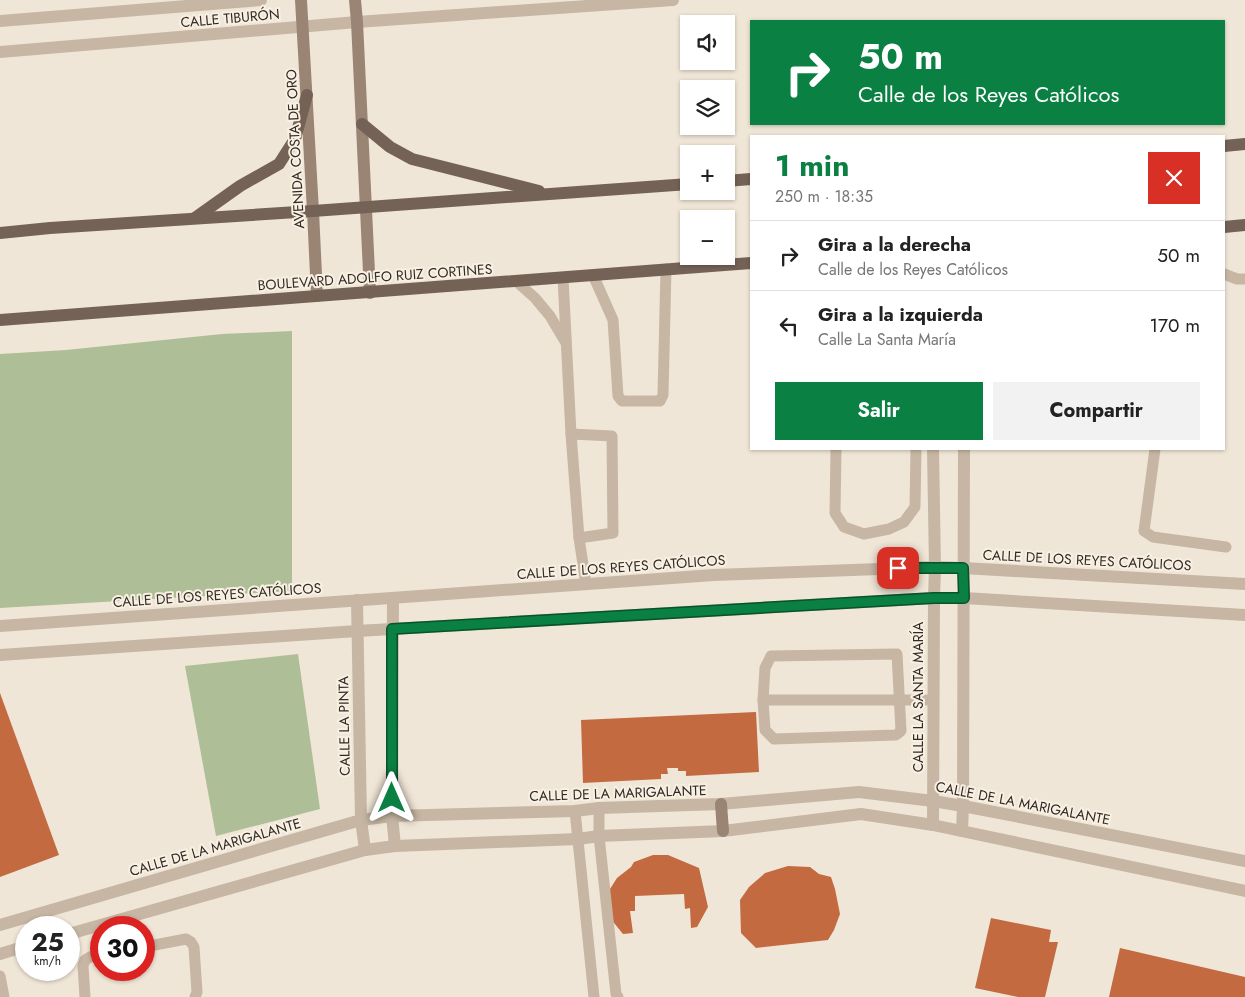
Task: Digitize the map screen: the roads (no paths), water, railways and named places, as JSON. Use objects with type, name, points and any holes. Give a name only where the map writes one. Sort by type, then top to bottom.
[{"type":"main road","points":[[195,218],[240,186],[279,164],[295,139],[307,95]]},
{"type":"main road","points":[[362,124],[390,147],[412,159],[548,194]]},
{"type":"main road","points":[[1225,146],[1245,144]]},
{"type":"main road","points":[[735,180],[750,179]]},
{"type":"main road","points":[[0,233],[680,185]]},
{"type":"main road","points":[[1225,227],[1245,225]]},
{"type":"main road","name":"BOULEVARD ADOLFO RUIZ CORTINES","points":[[0,320],[750,263]]},
{"type":"street","name":"CALLE TIBURÓN","points":[[0,21],[261,0]]},
{"type":"street","name":"AVENIDA COSTA DE ORO","points":[[301,0],[317,296]]},
{"type":"street","points":[[355,0],[370,293]]},
{"type":"street","name":"CALLE TIBURÓN","points":[[0,52],[303,26],[673,0]]},
{"type":"street","name":"CALLE LA SANTA MARÍA","points":[[933,450],[935,567],[933,825]]},
{"type":"street","points":[[962,831],[964,450]]},
{"type":"street","name":"CALLE DE LOS REYES CATÓLICOS","points":[[0,626],[714,575],[935,567],[1245,584]]},
{"type":"street","points":[[393,598],[392,816],[395,846]]},
{"type":"street","points":[[0,655],[357,631],[934,598],[964,598],[1245,614]]},
{"type":"street","name":"CALLE LA PINTA","points":[[357,600],[361,820],[365,850]]},
{"type":"street","name":"CALLE DE LA MARIGALANTE","points":[[0,925],[361,820],[392,816],[575,811],[598,808],[721,804],[859,792],[963,806],[1245,861]]},
{"type":"street","points":[[721,804],[722,831]]},
{"type":"street","points":[[80,931],[365,850],[395,846],[722,831],[861,814],[933,825],[1245,891]]},
{"type":"street","points":[[0,954],[15,949]]},
{"type":"lane","points":[[593,275],[614,320],[618,396],[622,401],[660,401],[663,394],[666,269]]},
{"type":"lane","points":[[1225,274],[1237,279],[1245,279]]},
{"type":"lane","points":[[563,278],[571,434],[579,538],[586,584]]},
{"type":"lane","points":[[516,281],[535,298],[550,316],[567,345]]},
{"type":"lane","points":[[571,434],[612,436],[613,533],[579,538]]},
{"type":"lane","points":[[836,450],[835,513],[844,527],[864,534],[890,530],[904,522],[915,507],[916,450]]},
{"type":"lane","points":[[1154,450],[1144,531],[1153,538],[1226,547]]},
{"type":"lane","points":[[897,654],[900,731],[896,735],[774,739],[765,730],[763,700],[765,668],[771,656],[897,654]]},
{"type":"lane","points":[[763,700],[934,700]]},
{"type":"lane","points":[[598,808],[613,996]]},
{"type":"lane","points":[[575,811],[594,997]]},
{"type":"lane","points":[[155,945],[186,940],[191,942],[194,947],[197,992],[195,997]]},
{"type":"lane","points":[[85,997],[83,966],[85,960],[90,957]]},
{"type":"lane","points":[[0,976],[4,997]]}]
